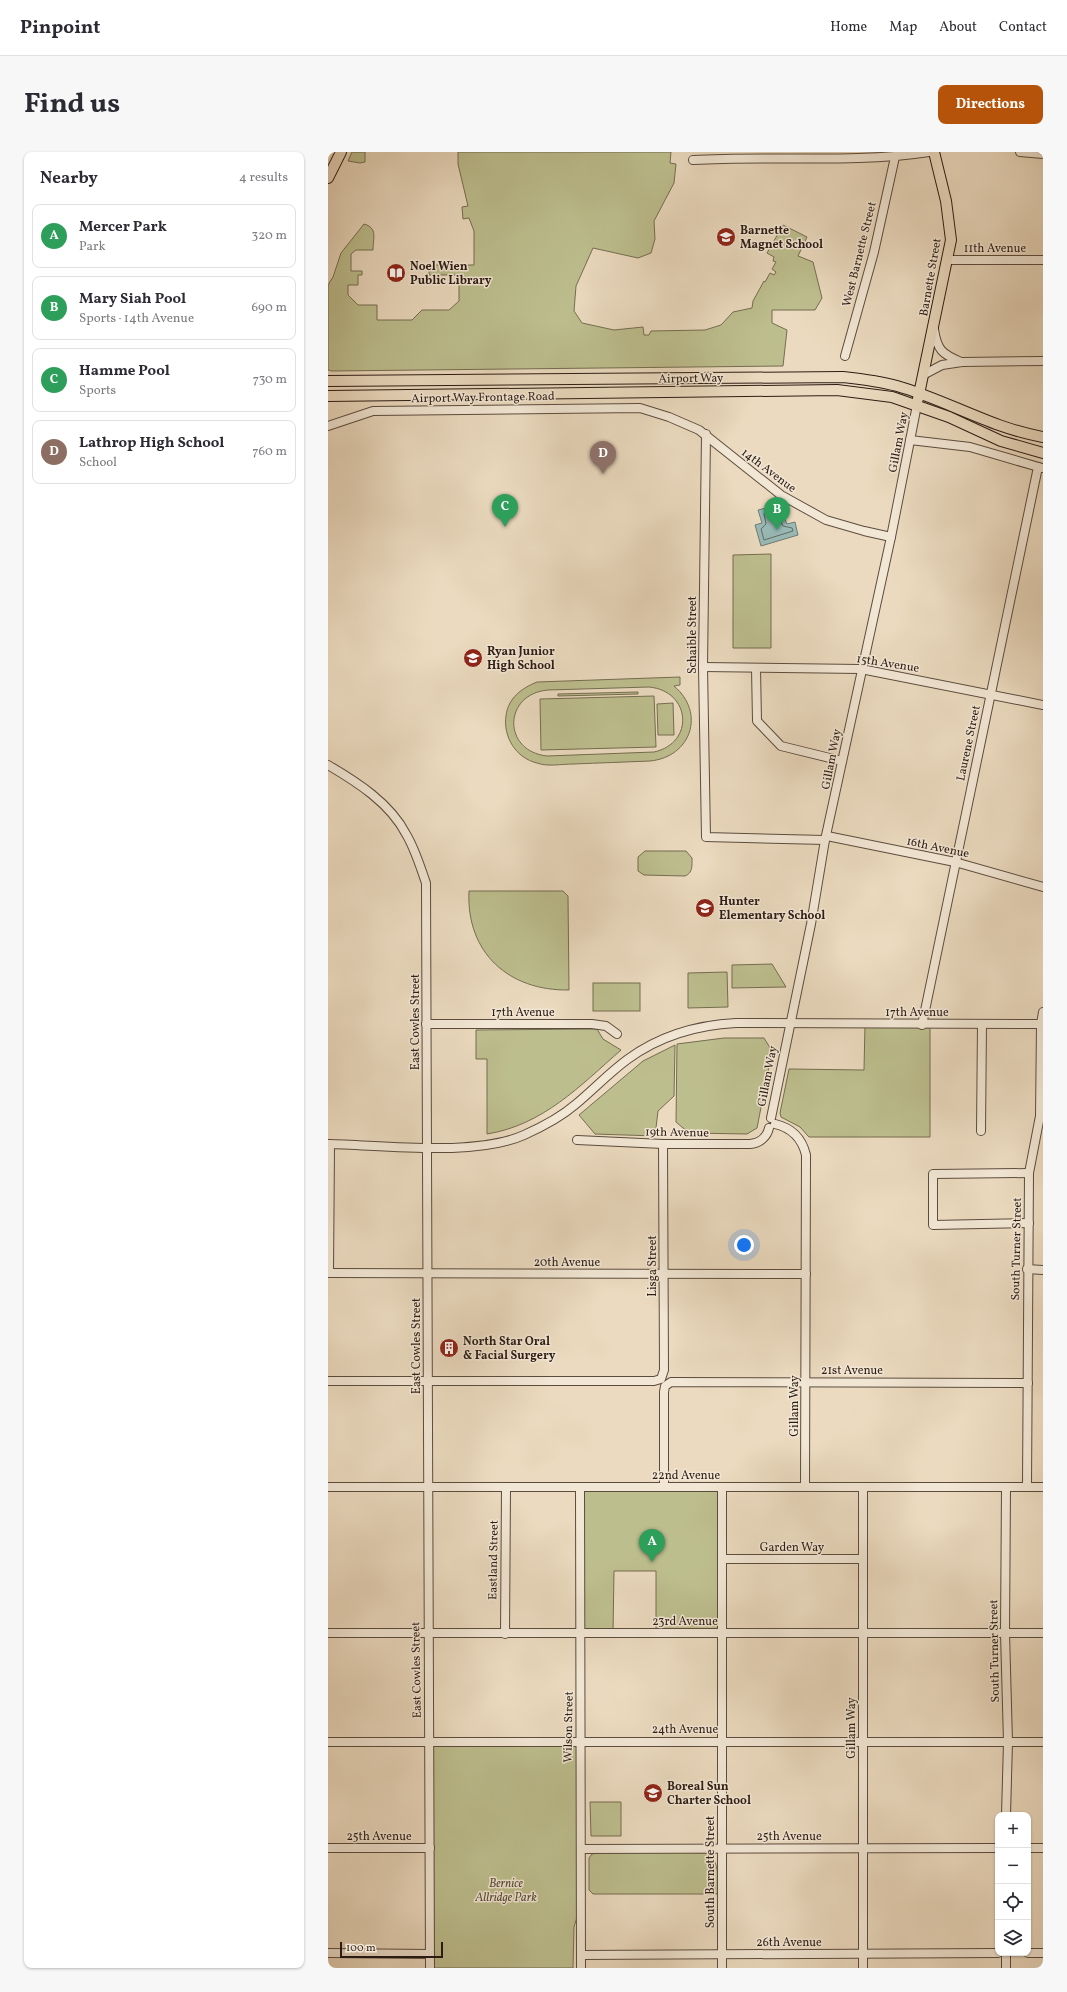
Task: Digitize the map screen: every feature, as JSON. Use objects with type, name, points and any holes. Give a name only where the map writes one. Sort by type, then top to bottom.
[{"type":"main road","points":[[328,178],[341,152]]},
{"type":"main road","name":"Barnette Street","points":[[917,405],[951,240],[950,227],[934,152]]},
{"type":"main road","name":"Airport Way","points":[[328,381],[843,377],[888,384],[919,394],[989,422],[1043,437]]},
{"type":"main road","name":"Airport Way","points":[[328,396],[837,390],[892,397],[949,417],[1001,441],[1043,453]]},
{"type":"street","points":[[693,160],[728,158],[895,157],[929,152]]},
{"type":"street","points":[[1020,152],[1043,154]]},
{"type":"street","name":"West Barnette Street","points":[[845,356],[874,252],[895,157]]},
{"type":"street","name":"11th Avenue","points":[[948,260],[1043,260]]},
{"type":"street","points":[[934,327],[936,344],[940,350],[944,354],[962,362]]},
{"type":"street","points":[[923,375],[942,366],[962,362],[1043,361]]},
{"type":"street","name":"Gillam Way","points":[[805,1487],[805,1152],[795,1133],[788,1128],[772,1123],[790,1023],[811,924],[826,838],[861,669],[891,537],[917,405]]},
{"type":"street","name":"Airport Way Frontage Road","points":[[328,426],[373,411],[640,408]]},
{"type":"street","name":"14th Avenue","points":[[640,408],[669,416],[706,434],[763,482],[793,502],[838,524],[891,537]]},
{"type":"street","name":"Schaible Street","points":[[706,434],[703,667],[706,837]]},
{"type":"street","points":[[910,440],[970,447],[1040,467]]},
{"type":"street","name":"Laurene Street","points":[[922,1025],[990,693],[1040,467]]},
{"type":"street","name":"15th Avenue","points":[[703,667],[861,669],[990,693],[1043,705]]},
{"type":"street","points":[[756,668],[757,721],[781,746],[842,761]]},
{"type":"street","name":"East Cowles Street","points":[[328,764],[352,778],[382,804],[402,827],[410,840],[426,883],[430,1968]]},
{"type":"street","name":"16th Avenue","points":[[706,837],[826,838],[955,862],[1043,887]]},
{"type":"street","name":"South Turner Street","points":[[1028,1487],[1027,1269],[1029,1173],[1040,1116],[1043,1012]]},
{"type":"street","name":"17th Avenue","points":[[428,1147],[485,1145],[506,1142],[522,1136],[557,1118],[575,1106],[629,1058],[671,1034],[702,1026],[717,1024],[790,1023],[922,1025],[1042,1024]]},
{"type":"street","name":"17th Avenue","points":[[426,1024],[592,1024],[606,1026],[617,1034]]},
{"type":"street","points":[[981,1131],[982,1024]]},
{"type":"street","name":"19th Avenue","points":[[577,1140],[663,1144],[753,1144],[764,1138],[772,1123]]},
{"type":"street","points":[[329,1273],[329,1144],[428,1147]]},
{"type":"street","name":"Lisga Street","points":[[428,1381],[654,1381],[661,1379],[664,1370],[663,1144]]},
{"type":"street","points":[[1028,1223],[933,1225],[933,1174],[1029,1173]]},
{"type":"street","points":[[1027,1269],[1043,1270]]},
{"type":"street","name":"20th Avenue","points":[[329,1273],[806,1274]]},
{"type":"street","points":[[328,1381],[428,1381]]},
{"type":"street","name":"21st Avenue","points":[[664,1487],[665,1386],[671,1382],[1028,1383]]},
{"type":"street","name":"22nd Avenue","points":[[328,1487],[1043,1487]]},
{"type":"street","name":"Eastland Street","points":[[505,1634],[506,1487]]},
{"type":"street","name":"Wilson Street","points":[[580,1487],[582,1633],[580,1741],[581,1968]]},
{"type":"street","name":"South Barnette Street","points":[[722,1487],[722,1968]]},
{"type":"street","name":"Gillam Way","points":[[863,1487],[863,1968]]},
{"type":"street","name":"South Turner Street","points":[[1006,1487],[1005,1633],[1008,1742],[1006,1812]]},
{"type":"street","name":"Garden Way","points":[[722,1559],[862,1559]]},
{"type":"street","name":"23rd Avenue","points":[[328,1633],[1043,1633]]},
{"type":"street","name":"24th Avenue","points":[[328,1742],[1043,1742]]},
{"type":"street","name":"25th Avenue","points":[[328,1848],[430,1848]]},
{"type":"street","name":"25th Avenue","points":[[581,1849],[995,1848]]},
{"type":"street","points":[[1031,1848],[1043,1848]]},
{"type":"street","points":[[328,1953],[430,1954]]},
{"type":"street","name":"26th Avenue","points":[[581,1955],[995,1953]]},
{"type":"street","points":[[1031,1953],[1043,1953]]},
{"type":"street","points":[[1006,1956],[1006,1968]]},
{"type":"green space","points":[[352,152],[365,152],[365,162],[360,163],[348,161]]},
{"type":"green space","points":[[458,152],[671,152],[670,163],[676,164],[674,183],[654,221],[655,239],[651,253],[638,258],[593,248],[576,286],[574,311],[582,323],[614,330],[643,327],[644,335],[649,335],[651,331],[705,330],[721,325],[733,312],[752,308],[753,301],[764,281],[765,282],[770,273],[774,275],[776,272],[772,269],[776,262],[773,261],[774,257],[767,253],[783,225],[807,237],[798,256],[813,262],[822,298],[815,310],[772,310],[772,323],[787,330],[783,366],[328,370],[328,285],[333,277],[341,253],[364,224],[373,231],[373,250],[356,250],[351,254],[351,271],[362,271],[362,275],[358,275],[358,285],[348,285],[348,295],[358,305],[377,305],[377,320],[412,320],[422,310],[449,310],[459,301],[459,275],[429,275],[429,265],[474,265],[474,231],[469,218],[463,219],[462,207],[468,206],[458,164]]},
{"type":"green space","points":[[771,554],[771,648],[733,648],[733,555]]},
{"type":"green space","points":[[680,677],[680,685],[674,686],[684,697],[690,709],[691,721],[689,732],[684,743],[676,751],[664,758],[650,761],[555,765],[537,763],[523,756],[512,746],[507,732],[506,716],[510,704],[517,694],[526,687],[537,682]],"holes":[[[649,687],[663,691],[673,698],[680,707],[683,718],[682,729],[676,739],[667,747],[654,752],[547,756],[532,752],[522,744],[516,734],[514,723],[516,711],[523,701],[533,694],[548,690]]]},
{"type":"green space","points":[[638,692],[638,694],[558,696],[558,694]]},
{"type":"green space","points":[[654,696],[656,747],[541,750],[540,699]]},
{"type":"green space","points":[[673,703],[674,735],[658,735],[657,704]]},
{"type":"green space","points":[[645,851],[686,851],[692,858],[691,871],[685,876],[644,875],[638,871],[638,857]]},
{"type":"green space","points":[[469,891],[563,891],[568,896],[569,990],[547,989],[528,984],[510,975],[495,964],[484,950],[475,933],[470,913]]},
{"type":"green space","points":[[772,964],[786,987],[732,988],[732,965]]},
{"type":"green space","points":[[727,972],[728,1007],[688,1008],[688,973]]},
{"type":"green space","points":[[593,983],[640,983],[640,1011],[593,1011]]},
{"type":"green space","points":[[865,1024],[930,1025],[930,1137],[809,1137],[800,1127],[781,1117],[780,1113],[789,1069],[864,1070]]},
{"type":"green space","points":[[597,1029],[603,1039],[621,1050],[575,1090],[543,1113],[526,1122],[487,1134],[487,1059],[476,1059],[476,1030]]},
{"type":"green space","points":[[724,1038],[764,1038],[772,1051],[757,1128],[747,1134],[689,1133],[676,1122],[677,1044]]},
{"type":"green space","points":[[675,1045],[674,1096],[658,1111],[655,1136],[595,1134],[579,1115],[643,1061]]},
{"type":"green space","points":[[580,1487],[722,1487],[723,1633],[656,1633],[656,1571],[614,1571],[613,1633],[582,1633]]},
{"type":"green space","name":"Bernice Allridge Park","points":[[580,1741],[582,1900],[574,1927],[573,1968],[431,1968],[429,1742]]},
{"type":"green space","points":[[590,1802],[621,1802],[621,1836],[591,1836]]},
{"type":"green space","points":[[612,1851],[709,1853],[715,1862],[718,1872],[719,1884],[717,1894],[593,1894],[589,1890],[589,1858],[592,1854]]},
{"type":"water","points":[[778,505],[787,524],[795,522],[798,535],[761,546],[755,525],[762,523],[758,510]]},
{"type":"place","name":"Barnette Magnet School","points":[[726,237]]},
{"type":"place","name":"Noel Wien Public Library","points":[[396,273]]},
{"type":"place","name":"Lathrop High School","points":[[603,474]]},
{"type":"place","name":"Hamme Pool","points":[[505,527]]},
{"type":"place","name":"Mary Siah Pool","points":[[777,530]]},
{"type":"place","name":"Ryan Junior High School","points":[[473,658]]},
{"type":"place","name":"Hunter Elementary School","points":[[705,908]]},
{"type":"place","name":"North Star Oral & Facial Surgery","points":[[449,1348]]},
{"type":"place","name":"Mercer Park","points":[[652,1562]]},
{"type":"place","name":"Boreal Sun Charter School","points":[[653,1793]]}]
